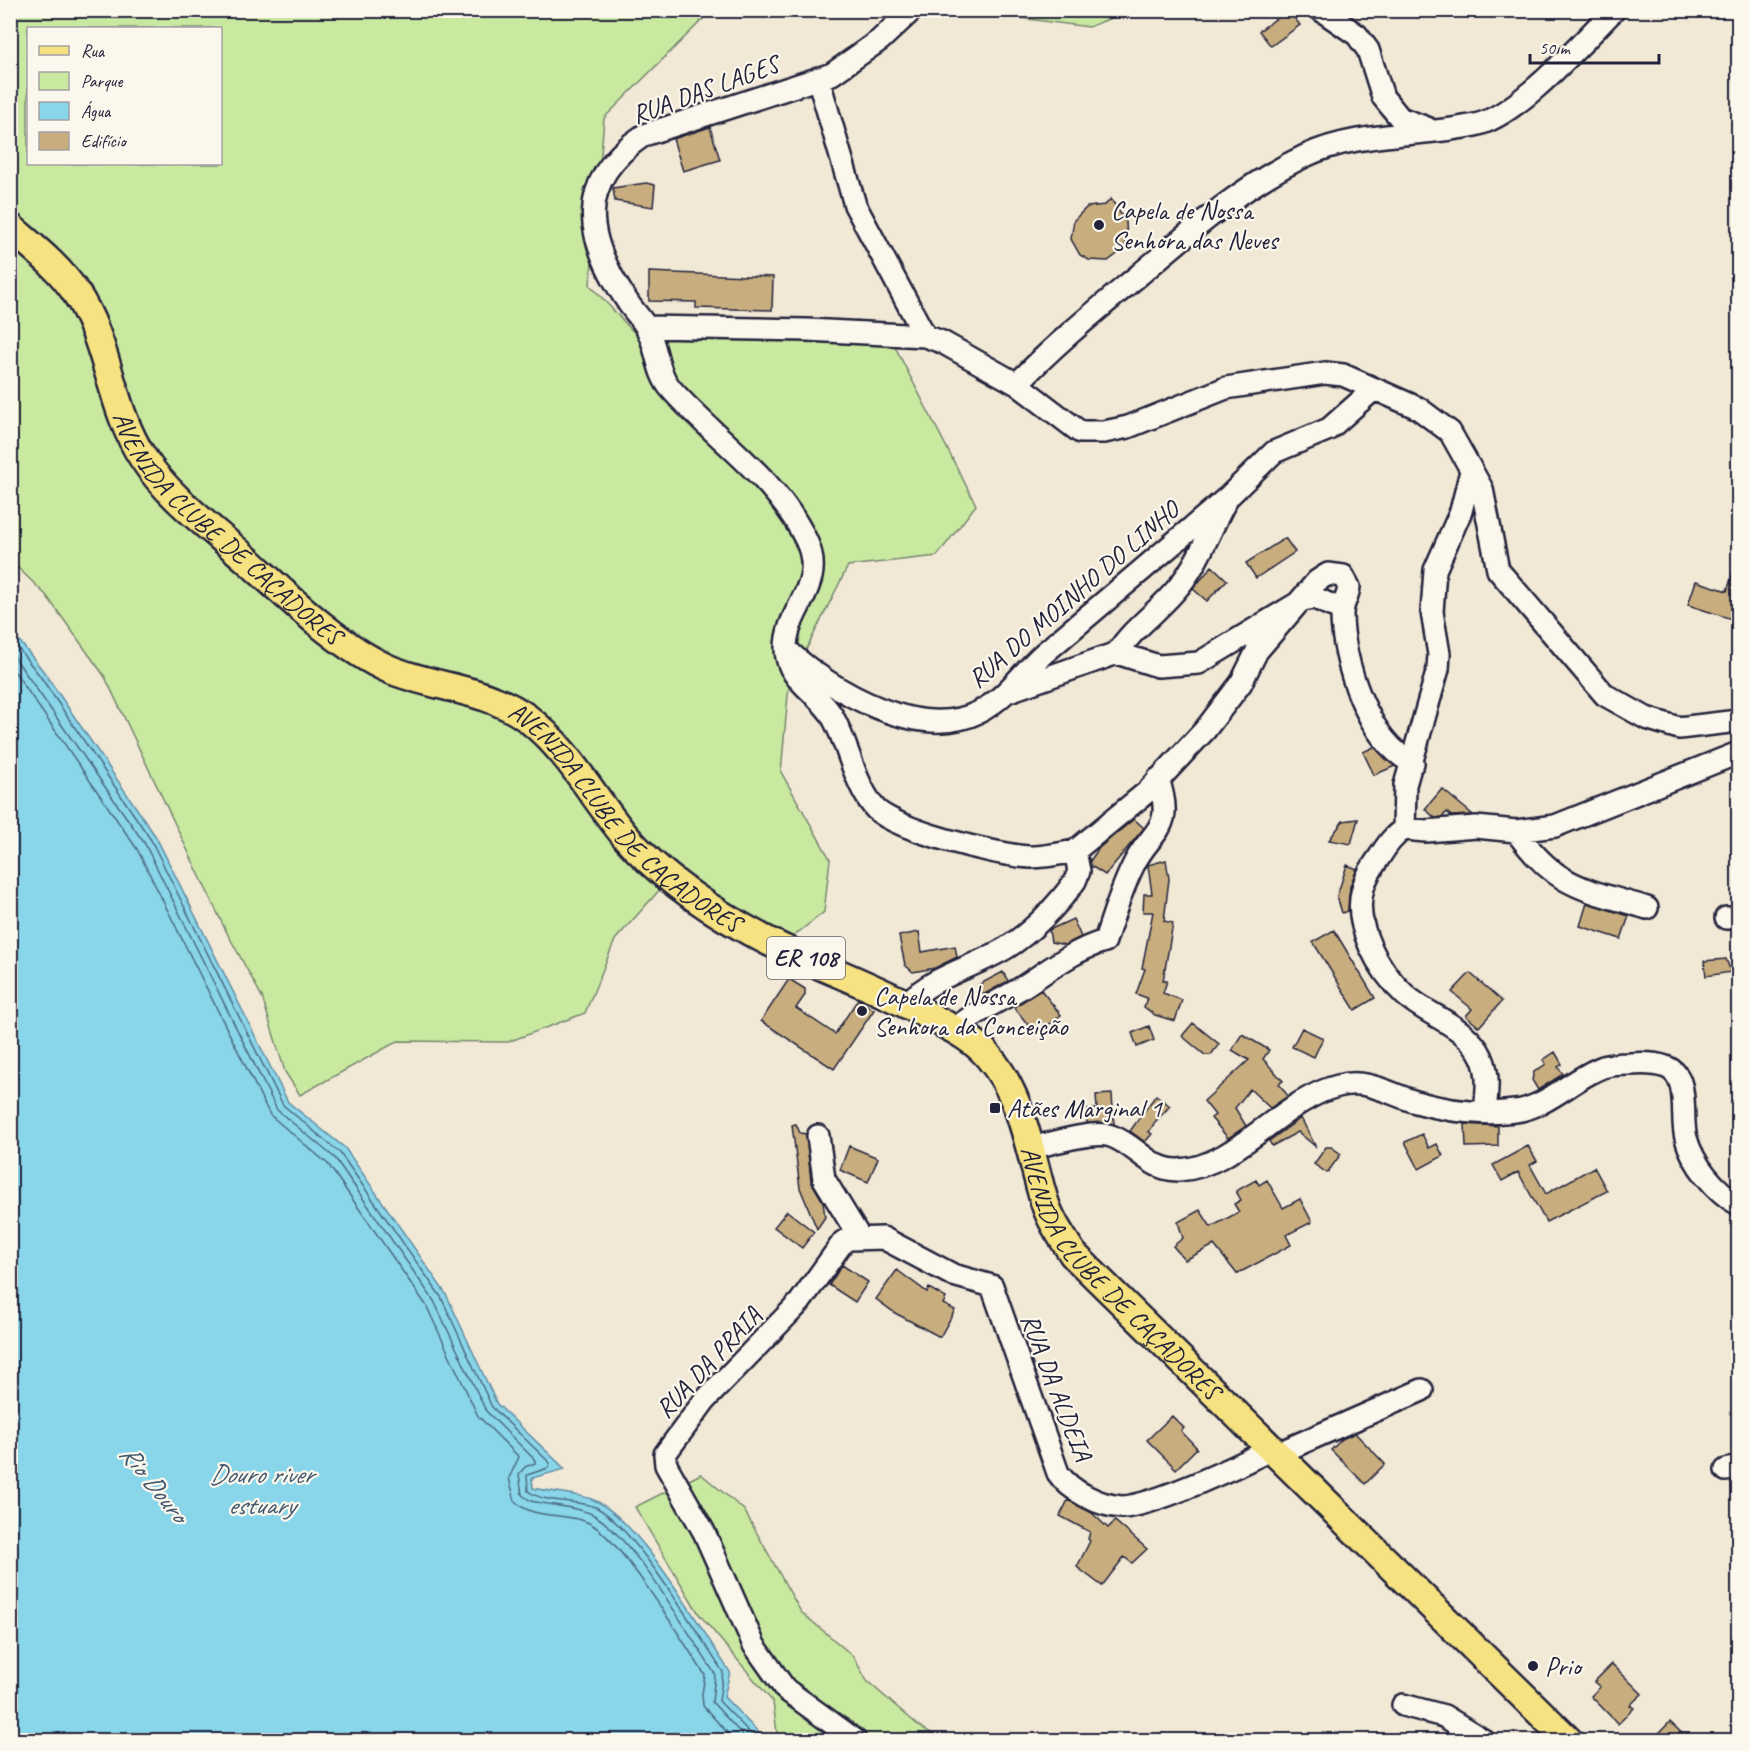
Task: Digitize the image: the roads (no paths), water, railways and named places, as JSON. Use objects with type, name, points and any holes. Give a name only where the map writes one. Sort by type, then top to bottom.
[{"type":"main road","name":"AVENIDA CLUBE DE CAÇADORES","points":[[10,227],[53,266],[75,291],[90,318],[130,436],[143,459],[163,484],[259,571],[330,630],[373,660],[410,676],[499,702],[525,717],[561,751],[628,839],[698,900],[774,944],[906,1004],[976,1043],[1002,1075],[1014,1099],[1031,1148],[1044,1202],[1073,1254],[1568,1740]]},
{"type":"street","name":"RUA DAS LAGES","points":[[786,648],[787,633],[813,576],[813,558],[808,542],[786,507],[768,485],[664,380],[647,327],[611,275],[596,239],[592,206],[595,190],[603,174],[620,152],[644,135],[832,74],[854,60],[912,10]]},
{"type":"street","points":[[1321,10],[1357,35],[1368,50],[1383,97],[1400,118],[1431,130]]},
{"type":"street","points":[[1017,384],[1047,352],[1234,198],[1281,169],[1328,147],[1477,125],[1521,101],[1614,10]]},
{"type":"street","points":[[818,78],[855,205],[925,336]]},
{"type":"street","points":[[647,327],[807,330],[925,336],[942,342],[1017,384],[1080,432],[1128,427],[1226,388],[1301,376],[1342,375],[1418,408],[1450,432],[1482,489],[1487,506],[1490,542],[1498,570],[1605,695],[1646,718],[1679,728],[1738,721]]},
{"type":"street","name":"RUA DO MOINHO DO LINHO","points":[[786,648],[804,666],[854,696],[901,716],[939,721],[962,718],[978,712],[1009,692],[1036,660],[1228,497],[1274,452],[1329,429],[1373,390]]},
{"type":"street","points":[[1404,829],[1404,793],[1438,669],[1439,654],[1432,612],[1435,570],[1461,511],[1471,471]]},
{"type":"street","points":[[1117,653],[1144,619],[1179,587],[1195,564],[1228,497]]},
{"type":"street","points":[[786,648],[787,663],[794,675],[832,716],[849,763],[874,809],[910,830],[1012,855],[1045,856],[1075,851],[1158,779],[1205,730],[1241,683],[1257,651],[1322,577],[1337,573],[1343,576],[1349,587],[1342,610],[1346,653],[1371,719],[1389,745],[1413,763]]},
{"type":"street","points":[[1009,692],[1117,653],[1158,666],[1199,663],[1303,600],[1315,598],[1342,610]]},
{"type":"street","points":[[1485,1112],[1489,1081],[1478,1051],[1450,1022],[1413,1001],[1391,980],[1372,946],[1362,919],[1362,890],[1366,878],[1390,840],[1404,829],[1425,831],[1476,827],[1516,831],[1555,826],[1738,753]]},
{"type":"street","points":[[954,1030],[970,1016],[1075,952],[1106,940],[1134,864],[1158,833],[1163,821],[1162,791],[1158,779]]},
{"type":"street","points":[[1516,831],[1542,865],[1560,878],[1579,887],[1647,908]]},
{"type":"street","points":[[906,1004],[921,988],[1007,948],[1026,932],[1075,881],[1079,862],[1075,851]]},
{"type":"street","points":[[1031,1148],[1096,1135],[1111,1136],[1161,1168],[1192,1168],[1211,1162],[1296,1105],[1324,1090],[1358,1083],[1373,1085],[1428,1105],[1485,1112],[1529,1108],[1607,1065],[1641,1063],[1669,1068],[1675,1074],[1682,1093],[1685,1136],[1691,1151],[1715,1186],[1738,1204]]},
{"type":"street","points":[[818,1136],[825,1179],[860,1238]]},
{"type":"street","name":"RUA DA ALDEIA","points":[[860,1238],[883,1238],[953,1275],[992,1286],[1058,1473],[1064,1482],[1086,1496],[1121,1507],[1136,1505],[1274,1453]]},
{"type":"street","name":"RUA DA PRAIA","points":[[855,1740],[785,1689],[754,1645],[704,1532],[666,1465],[665,1454],[705,1400],[800,1302],[843,1242],[860,1238]]},
{"type":"street","points":[[1274,1453],[1422,1390]]},
{"type":"street","points":[[1403,1705],[1444,1716],[1482,1740]]},
{"type":"water","name":"Douro river estuary","points":[[10,629],[44,672],[156,837],[288,1102],[345,1148],[446,1294],[497,1404],[565,1469],[532,1478],[533,1488],[594,1500],[618,1516],[671,1581],[730,1672],[724,1697],[766,1740],[11,1740]]},
{"type":"place","name":"Capela de Nossa Senhora das Neves","points":[[1099,225]]},
{"type":"place","name":"Capela de Nossa Senhora da Conceição","points":[[862,1011]]},
{"type":"place","name":"Atães Marginal 1","points":[[995,1108]]},
{"type":"place","name":"Prio","points":[[1533,1666]]},
{"type":"water label","name":"Rio Douro","points":[[154,1483]]}]
